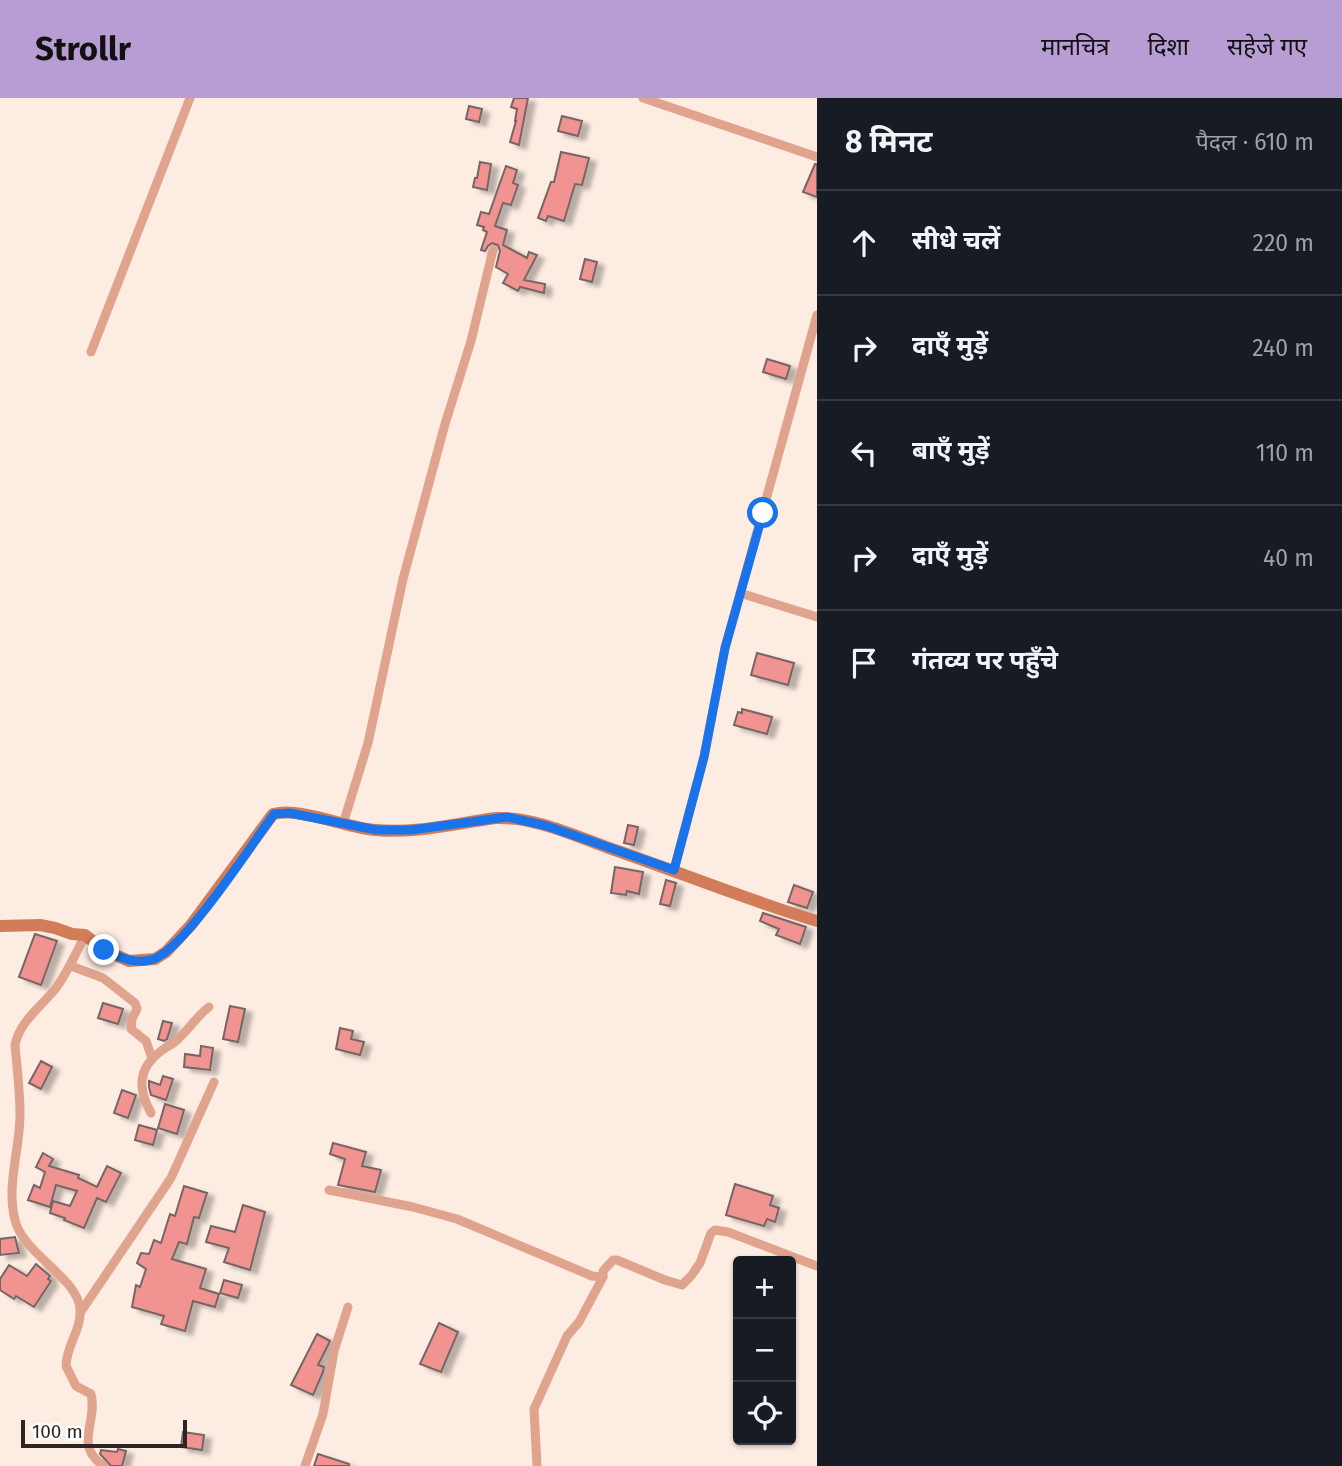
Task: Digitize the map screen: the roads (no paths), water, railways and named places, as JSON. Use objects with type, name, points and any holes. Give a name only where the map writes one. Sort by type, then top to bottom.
[{"type":"street","points":[[91,352],[190,98]]},
{"type":"street","points":[[643,98],[817,157]]},
{"type":"street","points":[[343,824],[368,743],[403,579],[494,250]]},
{"type":"street","points":[[674,870],[704,757],[725,648],[817,315]]},
{"type":"street","points":[[740,593],[817,617]]},
{"type":"street","points":[[0,926],[40,925],[85,935],[104,950],[129,961],[155,959],[166,952],[191,925],[274,814],[289,813],[377,830],[411,830],[507,817],[547,826],[773,908],[817,921]]},
{"type":"street","points":[[80,1313],[78,1300],[51,1266],[25,1240],[18,1228],[12,1195],[20,1115],[15,1045],[17,1035],[71,966],[85,935]]},
{"type":"street","points":[[71,966],[103,978],[135,1003],[137,1009],[131,1029],[147,1042],[152,1058]]},
{"type":"street","points":[[151,1113],[141,1086],[152,1058],[180,1038],[195,1018],[209,1007]]},
{"type":"street","points":[[104,1466],[88,1449],[92,1394],[76,1386],[66,1366],[80,1313],[171,1178],[214,1082]]},
{"type":"street","points":[[329,1190],[414,1207],[457,1219],[587,1274],[603,1277]]},
{"type":"street","points":[[537,1466],[534,1409],[567,1336],[579,1322],[603,1277],[603,1271],[610,1263],[617,1259],[682,1285],[696,1269],[711,1233],[715,1230],[729,1232],[817,1266]]},
{"type":"street","points":[[305,1466],[323,1414],[334,1351],[348,1307]]}]
